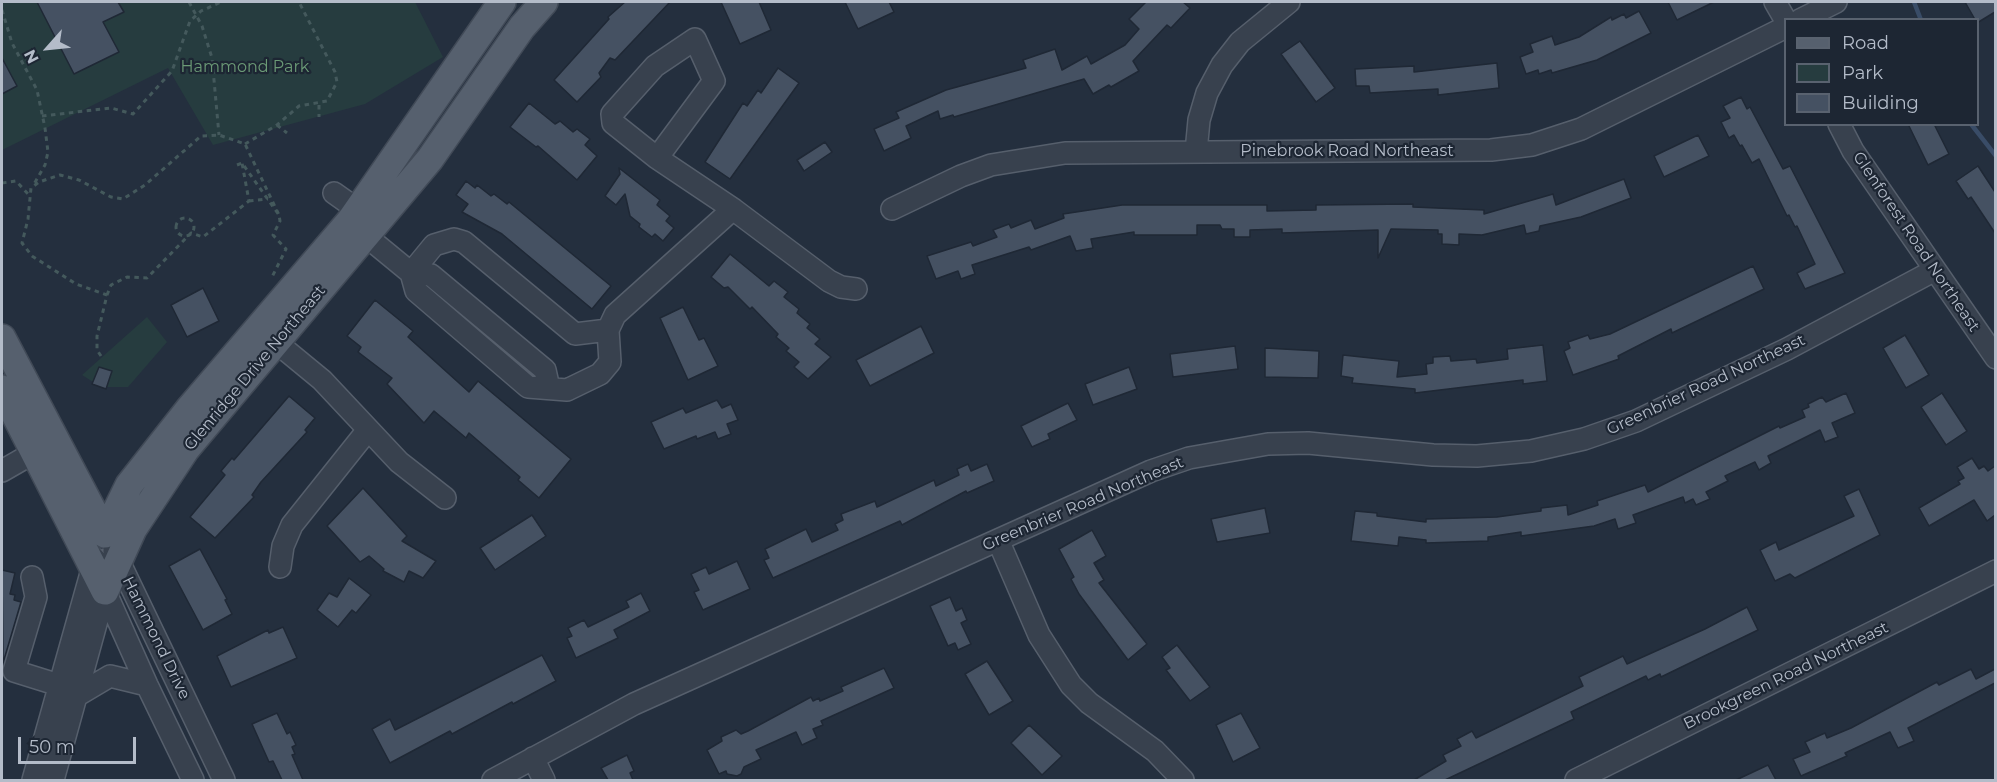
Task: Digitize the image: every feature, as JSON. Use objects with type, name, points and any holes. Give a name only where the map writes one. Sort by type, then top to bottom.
[{"type":"main road","name":"Glenridge Drive Northeast","points":[[105,534],[129,485],[189,409],[358,210],[502,2]]},
{"type":"main road","name":"Glenridge Drive Northeast","points":[[106,563],[133,529],[186,449],[430,159],[522,27],[544,2]]},
{"type":"main road","points":[[2,338],[78,478],[105,534]]},
{"type":"main road","points":[[2,389],[35,452],[106,563],[105,591]]},
{"type":"main road","points":[[78,478],[104,486],[129,485]]},
{"type":"street","points":[[1196,152],[1201,111],[1207,93],[1222,65],[1240,42],[1288,2]]},
{"type":"street","points":[[1775,2],[1784,19]]},
{"type":"street","points":[[1804,18],[1836,2]]},
{"type":"street","name":"Pinebrook Road Northeast","points":[[892,209],[961,176],[1023,158],[1065,153],[1491,150],[1532,145],[1581,129],[1784,28]]},
{"type":"street","points":[[657,158],[714,81],[695,39],[660,61],[612,114],[613,123],[657,158],[733,209],[829,281],[841,287],[856,289]]},
{"type":"street","name":"Glenforest Road Northeast","points":[[1840,126],[1853,150],[1995,358]]},
{"type":"street","points":[[334,193],[358,210]]},
{"type":"street","points":[[366,236],[411,273],[431,275],[544,370],[549,388],[567,390],[600,374],[610,362],[608,330],[615,315],[733,209]]},
{"type":"street","points":[[411,273],[434,245],[454,239],[464,242],[575,334],[608,330]]},
{"type":"street","name":"Greenbrier Road Northeast","points":[[493,780],[634,704],[1151,471],[1228,449],[1308,443],[1433,455],[1477,456],[1531,451],[1584,439],[1636,421],[1777,354],[1935,270]]},
{"type":"street","points":[[277,343],[322,380],[367,431],[445,498]]},
{"type":"street","points":[[280,567],[283,546],[292,525],[367,431]]},
{"type":"street","points":[[2,471],[35,452]]},
{"type":"street","name":"Hammond Drive","points":[[105,534],[106,563],[224,780]]},
{"type":"street","points":[[998,540],[1039,635],[1066,679],[1089,703],[1155,751],[1183,780]]},
{"type":"street","name":"Glenridge Drive Northeast","points":[[54,780],[70,690],[106,563]]},
{"type":"street","name":"Brookgreen Road Northeast","points":[[1576,780],[1995,571]]},
{"type":"street","points":[[32,577],[36,597],[14,671],[70,690],[111,676],[147,685]]},
{"type":"street","name":"Hammond Drive","points":[[105,591],[147,685],[194,780]]},
{"type":"street","name":"Glenridge Drive Northeast","points":[[33,780],[70,690],[105,591]]},
{"type":"street","points":[[533,758],[544,780]]},
{"type":"path","points":[[189,2],[202,26],[212,58],[219,135]]},
{"type":"path","points":[[42,116],[111,108],[133,114],[172,71],[190,21],[195,15],[221,2]]},
{"type":"path","points":[[245,144],[277,124],[302,104],[318,105],[327,101],[334,90],[337,82],[335,72],[299,2]]},
{"type":"path","points":[[2,10],[12,43],[37,90],[48,152],[45,165],[29,195],[28,219],[22,243],[32,256],[76,284],[106,295]]},
{"type":"path","points":[[318,105],[319,117]]},
{"type":"path","points":[[277,124],[287,133]]},
{"type":"path","points":[[32,188],[39,182],[60,175],[79,180],[111,197],[123,199],[146,185],[201,136],[219,135],[245,144],[279,215],[280,221],[273,236],[286,249],[268,286]]},
{"type":"path","points":[[242,163],[279,215]]},
{"type":"path","points":[[237,165],[242,163]]},
{"type":"path","points":[[242,163],[249,201]]},
{"type":"path","points":[[2,183],[16,181],[29,195]]},
{"type":"path","points":[[101,357],[97,350],[97,336],[106,295],[111,285],[127,277],[147,278],[191,233],[194,228],[190,219],[182,218],[177,222],[176,230],[180,235],[191,233],[203,237],[249,201],[268,199]]},
{"type":"green space","name":"Hammond Park","points":[[2,2],[415,2],[443,57],[365,104],[213,145],[168,68],[2,150]]},
{"type":"green space","points":[[147,317],[167,342],[128,387],[101,387],[82,375]]},
{"type":"building","points":[[37,2],[118,2],[124,12],[103,22],[119,52],[74,74]]},
{"type":"building","points":[[625,2],[670,2],[615,60],[610,58],[599,73],[601,77],[577,102],[554,80],[609,19],[608,17]]},
{"type":"building","points":[[721,2],[759,2],[771,30],[740,44]]},
{"type":"building","points":[[845,2],[889,2],[894,12],[858,29]]},
{"type":"building","points":[[1146,2],[1183,2],[1190,8],[1171,28],[1167,25],[1133,61],[1139,71],[1111,87],[1109,85],[1093,94],[1084,79],[954,117],[953,115],[940,119],[938,111],[906,126],[911,138],[884,151],[874,129],[899,118],[896,112],[946,90],[1026,68],[1023,60],[1055,49],[1062,70],[1087,56],[1091,64],[1125,45],[1139,29],[1129,19]]},
{"type":"building","points":[[1668,2],[1714,2],[1677,20]]},
{"type":"building","points":[[1965,2],[1995,2],[1995,12],[1979,22],[1979,18],[1974,18]]},
{"type":"building","points":[[1639,11],[1651,33],[1597,60],[1552,73],[1551,70],[1539,74],[1538,70],[1526,74],[1520,57],[1533,52],[1530,44],[1552,36],[1555,45],[1579,37],[1611,17],[1612,20],[1624,14],[1626,18]]},
{"type":"building","points":[[1300,41],[1335,88],[1316,102],[1281,54]]},
{"type":"building","points":[[2,58],[17,86],[2,94]]},
{"type":"building","points":[[1497,63],[1499,88],[1438,95],[1438,89],[1370,93],[1369,86],[1356,86],[1355,69],[1414,66],[1414,72]]},
{"type":"building","points":[[778,68],[799,83],[730,179],[705,162],[743,103],[747,106],[758,90],[761,93]]},
{"type":"building","points":[[1741,97],[1747,109],[1750,107],[1783,169],[1790,166],[1845,273],[1805,289],[1797,273],[1815,264],[1797,226],[1795,227],[1789,215],[1787,216],[1759,159],[1752,163],[1734,135],[1729,138],[1721,122],[1730,118],[1723,106]]},
{"type":"building","points":[[529,103],[555,124],[560,121],[573,132],[577,129],[590,139],[585,145],[597,156],[577,180],[538,146],[536,147],[510,127]]},
{"type":"building","points":[[1909,126],[1935,126],[1949,154],[1928,165]]},
{"type":"building","points":[[1698,135],[1709,156],[1664,177],[1654,156]]},
{"type":"building","points":[[825,142],[832,152],[804,171],[797,160]]},
{"type":"building","points":[[1978,166],[1995,192],[1995,233],[1971,197],[1968,199],[1956,181]]},
{"type":"building","points":[[619,168],[660,200],[657,205],[670,216],[666,221],[674,228],[663,241],[655,234],[652,237],[630,216],[625,194],[616,205],[605,196],[620,174]]},
{"type":"building","points":[[1624,179],[1631,198],[1581,217],[1540,226],[1539,231],[1526,234],[1524,225],[1482,235],[1459,234],[1459,245],[1442,244],[1442,234],[1438,234],[1438,230],[1391,229],[1378,258],[1378,230],[1282,233],[1282,229],[1250,230],[1250,237],[1234,237],[1234,229],[1222,229],[1220,225],[1197,225],[1197,235],[1134,235],[1134,232],[1091,239],[1093,248],[1076,251],[1070,236],[1031,250],[1029,247],[972,265],[975,274],[961,279],[958,271],[936,279],[927,256],[971,242],[973,246],[997,237],[993,230],[1009,224],[1011,228],[1031,220],[1035,229],[1064,218],[1063,214],[1122,205],[1267,205],[1267,211],[1316,210],[1316,205],[1413,204],[1413,207],[1484,210],[1484,214],[1553,194],[1556,205]]},
{"type":"building","points":[[466,181],[475,188],[477,185],[491,196],[494,194],[507,204],[509,202],[611,286],[592,309],[502,234],[462,212],[468,204],[456,195]]},
{"type":"building","points":[[730,254],[769,286],[774,281],[788,292],[784,297],[799,309],[797,313],[810,324],[807,328],[820,339],[815,344],[831,357],[808,379],[794,367],[799,362],[786,351],[789,348],[776,337],[778,334],[752,307],[750,309],[728,287],[724,288],[711,277]]},
{"type":"building","points":[[1753,266],[1764,289],[1672,333],[1671,329],[1618,356],[1619,359],[1573,375],[1564,351],[1570,348],[1568,342],[1588,335],[1590,339],[1610,334]]},
{"type":"building","points":[[203,288],[219,321],[187,337],[171,305]]},
{"type":"building","points":[[375,300],[413,331],[408,337],[469,392],[478,381],[571,459],[539,498],[518,480],[520,477],[469,433],[466,438],[434,411],[424,423],[387,384],[392,378],[358,352],[361,347],[347,336]]},
{"type":"building","points":[[683,307],[699,340],[704,338],[718,366],[688,380],[660,318]]},
{"type":"building","points":[[921,326],[934,353],[870,386],[856,360]]},
{"type":"building","points":[[1905,335],[1929,375],[1906,388],[1883,348]]},
{"type":"building","points":[[1543,345],[1547,381],[1523,384],[1523,380],[1415,393],[1415,389],[1352,383],[1353,378],[1341,376],[1343,355],[1399,361],[1397,377],[1427,374],[1426,364],[1433,363],[1433,357],[1450,356],[1451,361],[1476,359],[1477,363],[1508,359],[1507,349]]},
{"type":"building","points":[[1235,346],[1238,369],[1173,377],[1170,354]]},
{"type":"building","points":[[1265,348],[1319,351],[1318,378],[1265,377]]},
{"type":"building","points":[[99,367],[112,371],[106,389],[92,384]]},
{"type":"building","points":[[1129,367],[1137,389],[1093,405],[1085,384]]},
{"type":"building","points":[[1846,393],[1855,413],[1832,423],[1838,437],[1825,442],[1820,430],[1768,456],[1771,463],[1759,470],[1755,462],[1725,476],[1728,481],[1706,492],[1710,499],[1696,505],[1693,499],[1685,503],[1683,497],[1633,515],[1636,523],[1618,529],[1615,519],[1594,526],[1521,536],[1521,532],[1488,537],[1488,541],[1426,543],[1426,540],[1399,537],[1398,546],[1351,541],[1355,511],[1426,522],[1426,519],[1497,517],[1567,505],[1568,515],[1598,505],[1597,501],[1645,485],[1648,492],[1779,426],[1780,428],[1805,417],[1802,410],[1822,397],[1826,402]]},
{"type":"building","points":[[1942,393],[1967,431],[1946,445],[1921,407]]},
{"type":"building","points":[[289,396],[315,418],[305,430],[307,432],[261,482],[252,495],[254,497],[215,538],[190,517],[225,475],[221,471],[232,458],[234,460]]},
{"type":"building","points":[[717,400],[722,408],[731,404],[738,420],[727,424],[731,434],[718,439],[715,432],[697,439],[696,436],[664,449],[651,422],[683,408],[686,413]]},
{"type":"building","points":[[1068,403],[1077,420],[1048,434],[1050,439],[1032,447],[1021,426]]},
{"type":"building","points":[[1972,458],[1979,469],[1984,466],[1988,471],[1995,466],[1995,515],[1987,521],[1974,500],[1929,526],[1919,508],[1960,484],[1958,481],[1964,478],[1957,467]]},
{"type":"building","points":[[968,464],[971,471],[987,464],[994,481],[967,493],[966,491],[902,525],[900,521],[773,578],[764,560],[769,558],[765,549],[806,529],[812,542],[838,530],[835,524],[843,520],[841,514],[875,501],[877,507],[934,480],[936,486],[959,475],[957,469]]},
{"type":"building","points":[[363,488],[407,536],[402,541],[436,561],[423,578],[409,571],[404,582],[383,571],[384,569],[369,556],[360,562],[327,526]]},
{"type":"building","points":[[1859,489],[1880,535],[1795,578],[1790,574],[1775,581],[1760,550],[1776,542],[1779,550],[1854,516],[1844,496]]},
{"type":"building","points":[[1265,508],[1270,533],[1217,542],[1211,519]]},
{"type":"building","points":[[532,515],[546,536],[495,570],[480,548]]},
{"type":"building","points":[[1092,530],[1106,556],[1094,563],[1104,580],[1099,583],[1147,644],[1128,660],[1079,594],[1071,579],[1074,577],[1059,549]]},
{"type":"building","points":[[200,549],[227,599],[225,600],[232,614],[203,630],[169,566]]},
{"type":"building","points":[[737,561],[750,589],[703,610],[694,592],[699,590],[691,574],[706,567],[709,574]]},
{"type":"building","points":[[2,570],[15,573],[10,594],[15,595],[14,600],[21,602],[3,663]]},
{"type":"building","points":[[349,578],[371,595],[356,613],[352,610],[338,627],[317,610],[329,593],[337,597]]},
{"type":"building","points":[[641,593],[650,611],[614,630],[618,638],[576,658],[567,638],[572,636],[568,628],[584,620],[588,627],[629,607],[626,601]]},
{"type":"building","points":[[950,597],[956,611],[962,608],[967,620],[961,623],[971,644],[958,650],[955,643],[948,646],[930,606]]},
{"type":"building","points":[[1747,607],[1758,630],[1661,677],[1660,674],[1648,680],[1646,676],[1571,712],[1574,719],[1445,780],[1414,780],[1446,761],[1443,755],[1461,746],[1457,739],[1472,731],[1476,738],[1583,686],[1579,677],[1623,656],[1627,664],[1705,629]]},
{"type":"building","points":[[283,627],[297,658],[231,687],[217,656],[268,630],[269,633]]},
{"type":"building","points":[[1177,645],[1210,687],[1190,701],[1166,670],[1170,668],[1162,657]]},
{"type":"building","points":[[542,655],[556,681],[452,734],[450,731],[390,763],[372,729],[390,719],[395,730]]},
{"type":"building","points":[[987,661],[1013,701],[989,715],[965,674]]},
{"type":"building","points":[[884,668],[894,688],[821,721],[823,725],[813,729],[817,738],[802,745],[796,732],[756,750],[761,759],[744,767],[741,774],[737,776],[727,774],[726,771],[719,774],[707,750],[722,741],[721,737],[736,730],[741,734],[748,731],[811,697],[813,701],[819,698],[820,701],[843,691],[841,687]]},
{"type":"building","points":[[1971,669],[1976,679],[1995,669],[1995,683],[1908,728],[1914,741],[1898,748],[1890,732],[1845,753],[1847,756],[1801,776],[1793,759],[1810,752],[1805,742],[1825,733],[1827,738],[1851,728],[1937,682],[1939,685]]},
{"type":"building","points":[[277,713],[287,734],[290,732],[296,745],[292,747],[295,754],[292,755],[303,780],[282,780],[273,761],[269,762],[252,724]]},
{"type":"building","points":[[1241,713],[1260,748],[1233,762],[1216,725]]},
{"type":"building","points":[[1029,725],[1062,756],[1042,775],[1011,743]]},
{"type":"building","points":[[627,755],[634,771],[630,773],[633,780],[608,780],[601,768]]},
{"type":"building","points":[[1768,765],[1776,780],[1736,780]]},
{"type":"waterway","points":[[1914,2],[1920,18]]},
{"type":"waterway","points":[[1973,126],[1996,156]]}]
